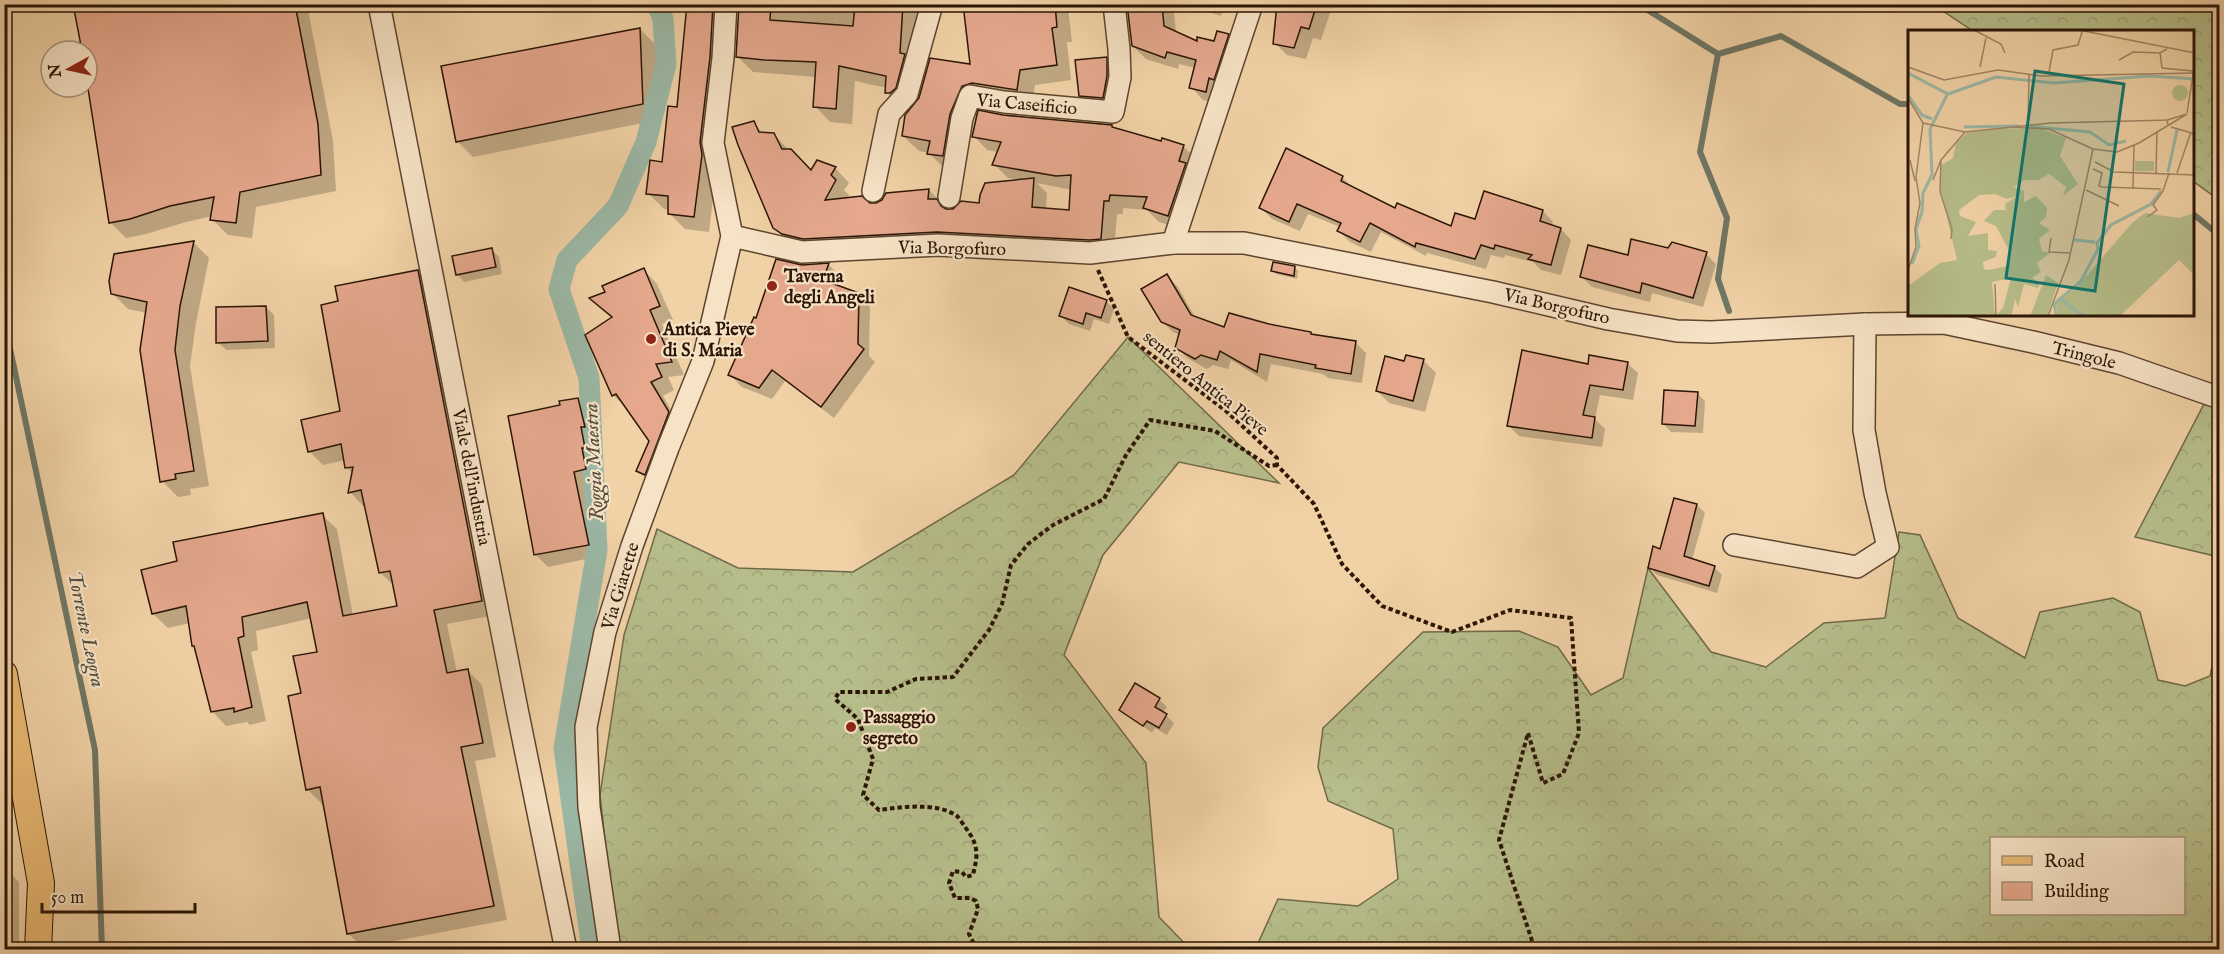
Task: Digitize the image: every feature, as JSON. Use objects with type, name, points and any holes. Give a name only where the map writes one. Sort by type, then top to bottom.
[{"type":"main road","points":[[4,674],[40,882],[38,950]]},
{"type":"street","name":"Viale dell'industria","points":[[379,4],[566,950]]},
{"type":"street","points":[[726,4],[723,58],[713,143],[732,236]]},
{"type":"street","points":[[873,191],[889,114],[907,94],[932,4]]},
{"type":"street","name":"Via Caseificio","points":[[949,197],[962,118],[970,96],[1004,102],[1113,112],[1120,78],[1114,4]]},
{"type":"street","points":[[1173,243],[1252,4]]},
{"type":"street","name":"Via Borgofuro","points":[[732,236],[802,252],[938,245],[1090,253],[1173,243],[1244,243],[1493,291],[1608,319],[1677,330],[1711,332],[1865,324],[1944,323]]},
{"type":"street","name":"Via Giarette","points":[[610,950],[589,807],[586,727],[606,632],[632,546],[703,361],[732,236]]},
{"type":"street","name":"Tringole","points":[[1944,323],[2119,363],[2220,398]]},
{"type":"street","points":[[1734,545],[1857,567],[1888,547],[1863,430],[1865,324]]},
{"type":"path","name":"sentiero Antica Pieve","points":[[1090,253],[1128,337],[1226,411],[1277,458],[1278,465],[1314,504],[1342,564],[1382,606],[1452,632],[1510,610],[1571,618],[1579,733],[1563,774],[1543,783],[1527,733],[1499,840],[1535,950]]},
{"type":"path","name":"sentiero Antica Pieve","points":[[977,950],[969,934],[978,909],[976,901],[970,898],[955,898],[949,883],[953,871],[962,872],[966,877],[973,875],[977,852],[975,839],[957,816],[934,808],[909,807],[879,810],[863,795],[873,759],[858,719],[835,699],[839,692],[887,692],[916,679],[953,677],[989,630],[1002,604],[1011,565],[1028,544],[1053,525],[1104,499],[1126,455],[1150,420],[1215,431],[1269,466],[1278,465]]},
{"type":"green space","points":[[1934,5],[2219,5],[2219,200],[2194,182],[2194,30],[1972,30]]},
{"type":"green space","points":[[1128,337],[1279,483],[1179,462],[1103,555],[1064,655],[1146,763],[1159,917],[1190,949],[617,950],[600,795],[624,635],[657,529],[738,568],[853,572],[1014,475]]},
{"type":"green space","points":[[2204,404],[2219,409],[2219,557],[2135,537]]},
{"type":"green space","points":[[1899,532],[1920,535],[1958,618],[2025,658],[2040,612],[2113,598],[2140,612],[2158,680],[2185,686],[2210,676],[2219,636],[2220,901],[2215,900],[2219,921],[2219,949],[2080,950],[2070,946],[2062,950],[1255,950],[1278,899],[1358,906],[1398,879],[1393,829],[1328,801],[1318,767],[1323,728],[1423,632],[1519,631],[1558,647],[1591,695],[1623,678],[1648,568],[1711,652],[1766,667],[1824,623],[1885,618]]},
{"type":"building","points":[[73,4],[295,4],[318,124],[321,175],[240,192],[236,223],[210,220],[214,197],[170,206],[109,223],[90,99],[99,99],[99,39],[80,39]]},
{"type":"building","points":[[687,4],[713,4],[710,57],[700,142],[702,155],[694,217],[668,214],[668,196],[646,194],[650,160],[662,162],[668,106],[677,107]]},
{"type":"building","points":[[739,4],[771,4],[770,20],[853,26],[855,4],[903,4],[900,53],[905,54],[896,88],[890,93],[885,93],[886,76],[839,66],[836,109],[813,107],[816,62],[736,57]]},
{"type":"building","points":[[963,4],[1055,4],[1057,27],[1052,28],[1057,65],[1020,70],[1017,90],[972,83],[962,86],[950,114],[943,156],[927,154],[930,141],[902,136],[905,115],[919,98],[930,58],[970,64]]},
{"type":"building","points":[[1127,4],[1162,4],[1164,26],[1197,41],[1197,37],[1214,41],[1217,31],[1229,34],[1214,80],[1209,78],[1206,92],[1189,88],[1196,60],[1167,52],[1165,58],[1132,46]]},
{"type":"building","points":[[1277,4],[1317,4],[1309,29],[1301,27],[1294,48],[1273,44]]},
{"type":"building","points":[[640,28],[643,104],[456,142],[441,66]]},
{"type":"building","points":[[1107,57],[1107,76],[1103,98],[1079,96],[1075,60]]},
{"type":"building","points":[[978,110],[1003,115],[1112,125],[1112,127],[1161,141],[1162,138],[1184,145],[1179,161],[1186,163],[1168,216],[1143,208],[1147,197],[1110,195],[1109,201],[1104,201],[1101,239],[937,232],[803,239],[782,234],[773,228],[732,127],[754,121],[759,132],[774,133],[782,149],[791,149],[811,170],[817,160],[836,167],[831,175],[836,180],[825,200],[862,196],[870,203],[876,203],[882,200],[886,193],[929,189],[928,199],[937,199],[941,206],[953,209],[961,201],[979,203],[985,183],[1034,178],[1032,207],[1069,210],[1071,175],[1056,176],[992,165],[1001,142],[972,137]]},
{"type":"building","points":[[1286,148],[1343,176],[1341,181],[1395,208],[1397,203],[1451,226],[1455,213],[1475,219],[1484,191],[1543,210],[1540,221],[1561,228],[1551,265],[1528,259],[1532,255],[1495,245],[1494,249],[1481,245],[1475,259],[1416,243],[1415,247],[1370,223],[1360,242],[1337,231],[1341,223],[1297,204],[1289,222],[1259,208]]},
{"type":"building","points":[[1631,239],[1668,248],[1672,242],[1707,252],[1693,298],[1642,283],[1640,293],[1580,277],[1588,245],[1628,255]]},
{"type":"building","points":[[194,241],[180,306],[175,350],[194,471],[175,474],[176,479],[160,482],[140,350],[147,302],[111,294],[109,281],[114,254]]},
{"type":"building","points":[[492,248],[496,267],[456,275],[452,256]]},
{"type":"building","points":[[776,259],[802,265],[829,263],[823,280],[859,293],[858,344],[864,349],[821,407],[772,370],[759,388],[728,375],[754,317],[756,318]]},
{"type":"building","points":[[1273,262],[1295,266],[1294,276],[1271,271]]},
{"type":"building","points":[[644,268],[660,306],[650,310],[672,362],[656,364],[662,377],[651,382],[669,412],[645,475],[636,471],[649,441],[616,394],[612,396],[585,335],[612,317],[589,298],[605,292],[602,286]]},
{"type":"building","points":[[418,270],[482,601],[434,610],[447,673],[468,669],[483,743],[461,747],[494,906],[347,934],[320,787],[306,790],[288,696],[301,693],[293,656],[317,652],[307,602],[242,617],[244,636],[238,638],[252,707],[234,712],[234,708],[211,712],[194,646],[192,646],[186,606],[152,614],[141,570],[177,561],[173,542],[323,513],[343,616],[397,606],[390,571],[379,573],[361,490],[348,493],[353,467],[345,468],[341,444],[308,452],[301,420],[340,411],[321,305],[338,301],[335,286]]},
{"type":"building","points":[[1167,274],[1191,315],[1224,327],[1229,313],[1311,332],[1311,334],[1356,341],[1351,374],[1315,368],[1316,365],[1260,354],[1257,372],[1220,351],[1217,360],[1201,355],[1195,359],[1175,348],[1180,330],[1161,322],[1141,289]]},
{"type":"building","points":[[1069,287],[1107,300],[1101,318],[1086,313],[1083,324],[1059,316]]},
{"type":"building","points":[[266,306],[268,341],[216,343],[216,307]]},
{"type":"building","points":[[1522,350],[1588,364],[1589,355],[1628,362],[1623,390],[1590,385],[1583,415],[1595,417],[1592,438],[1507,426]]},
{"type":"building","points":[[1406,355],[1424,359],[1413,401],[1376,391],[1385,356],[1404,361]]},
{"type":"building","points":[[1664,390],[1698,392],[1695,426],[1662,424]]},
{"type":"building","points":[[578,398],[585,427],[581,427],[586,469],[574,472],[589,545],[534,555],[508,416],[560,405],[559,401]]},
{"type":"building","points":[[1674,498],[1697,504],[1684,556],[1715,566],[1709,586],[1648,568],[1653,546],[1660,549]]},
{"type":"building","points":[[1135,683],[1160,698],[1155,707],[1167,714],[1159,728],[1147,721],[1143,726],[1119,710]]},
{"type":"waterway","name":"Roggia Maestra","points":[[592,950],[564,748],[597,550],[589,378],[559,289],[567,260],[618,206],[646,142],[666,64],[663,19],[657,4]]},
{"type":"waterway","points":[[1638,4],[1718,54],[1781,36],[1900,104],[1908,104]]},
{"type":"waterway","points":[[1718,54],[1700,152],[1727,218],[1718,279],[1729,311]]},
{"type":"waterway","points":[[2194,215],[2220,236]]},
{"type":"waterway","name":"Torrente Leogra","points":[[4,320],[95,750],[102,950]]},
{"type":"place","name":"Taverna degli Angeli","points":[[772,286]]},
{"type":"place","name":"Antica Pieve di S. Maria","points":[[651,339]]},
{"type":"place","name":"Passaggio segreto","points":[[851,727]]}]
